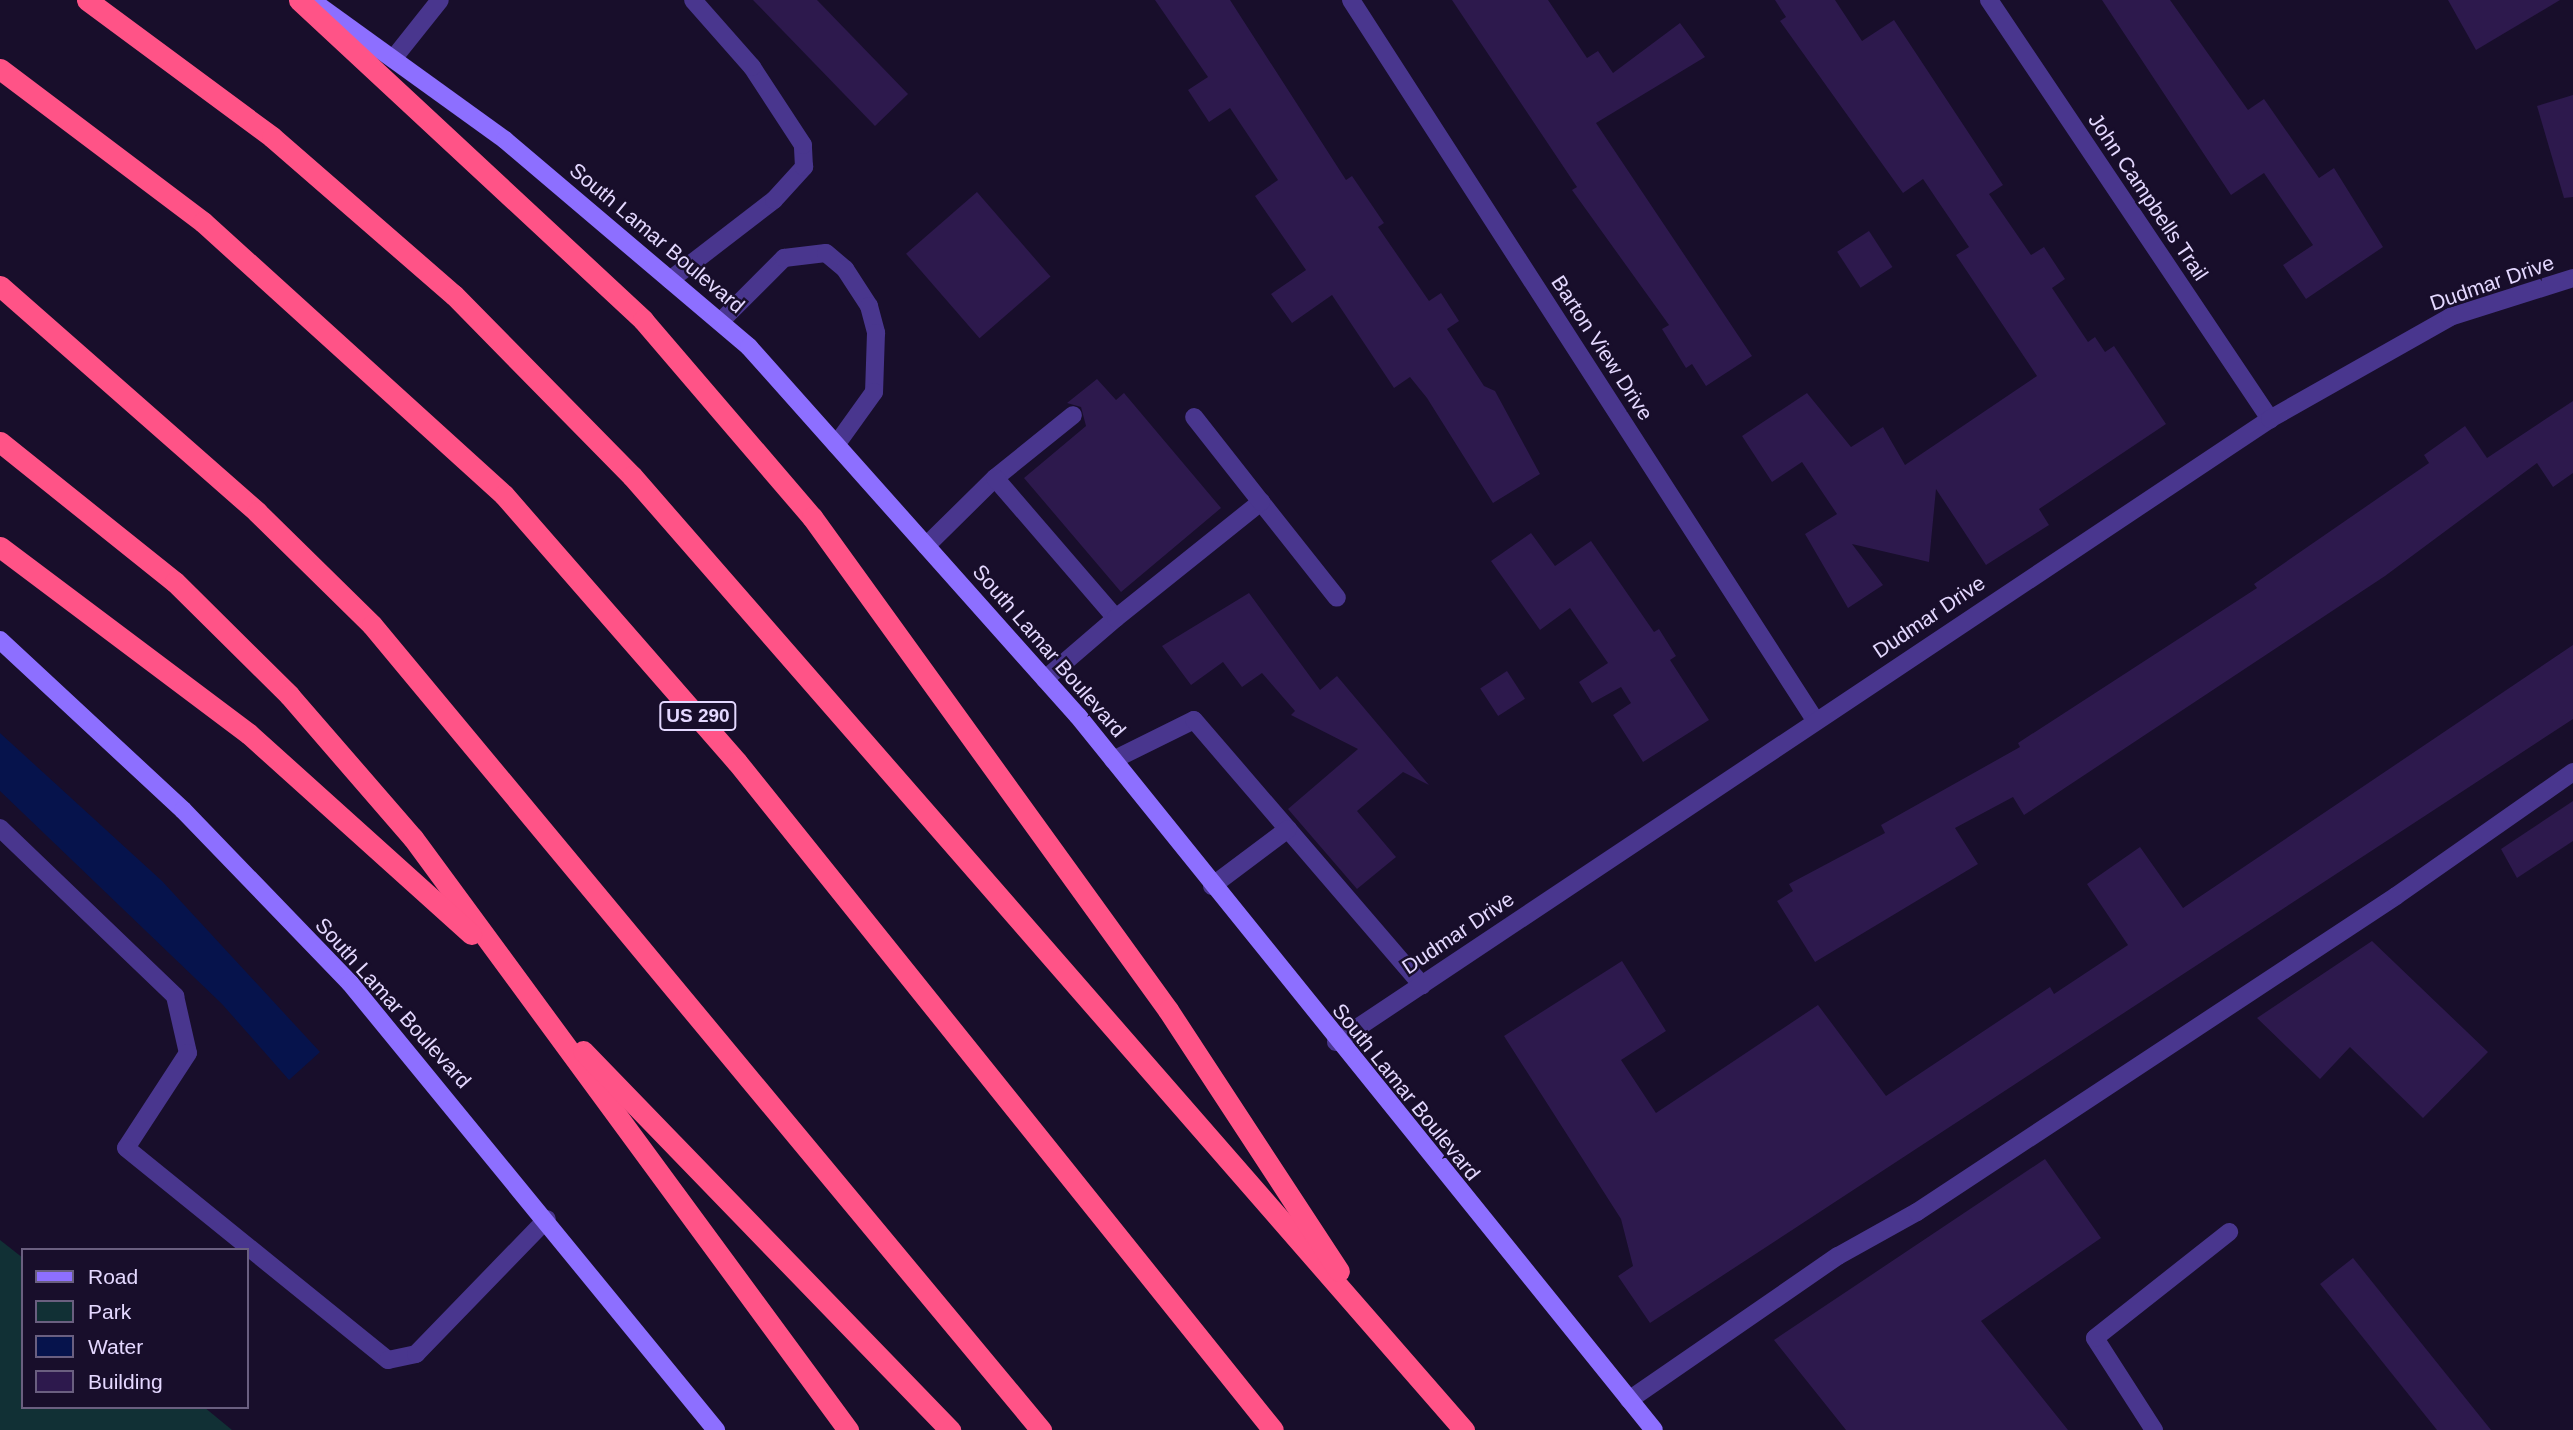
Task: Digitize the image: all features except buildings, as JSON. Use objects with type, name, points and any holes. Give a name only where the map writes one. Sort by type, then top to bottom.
[{"type":"highway","points":[[87,0],[272,137],[454,295],[632,476],[1464,1430]]},
{"type":"highway","points":[[299,0],[643,320],[812,517],[1167,1010],[1445,1430]]},
{"type":"highway","name":"US 290","points":[[0,69],[203,222],[504,495],[737,762],[1273,1430]]},
{"type":"highway","points":[[0,286],[237,494],[372,625],[1041,1430]]},
{"type":"highway","points":[[0,442],[32,463],[185,592],[289,695],[413,838],[848,1430]]},
{"type":"highway","points":[[0,547],[248,734],[450,914],[950,1430]]},
{"type":"main road","name":"South Lamar Boulevard","points":[[312,0],[505,139],[720,322],[836,445],[1045,679],[1336,1042],[1654,1430]]},
{"type":"main road","name":"South Lamar Boulevard","points":[[0,640],[183,810],[350,983],[547,1219],[716,1430]]},
{"type":"street","points":[[393,59],[440,0]]},
{"type":"street","points":[[670,280],[774,200],[804,167],[803,145],[752,67],[693,0]]},
{"type":"street","name":"Barton View Drive","points":[[1351,0],[1815,720]]},
{"type":"street","name":"John Campbells Trail","points":[[1989,0],[2270,419]]},
{"type":"street","points":[[720,322],[784,258],[826,253],[845,269],[869,306],[876,333],[874,391],[836,445]]},
{"type":"street","name":"Dudmar Drive","points":[[1336,1042],[2270,419],[2450,317],[2573,278]]},
{"type":"street","points":[[926,546],[995,478],[1073,415]]},
{"type":"street","points":[[1194,417],[1337,597]]},
{"type":"street","points":[[995,478],[1116,618]]},
{"type":"street","points":[[1045,679],[1116,618],[1261,502]]},
{"type":"street","points":[[1113,761],[1194,720],[1422,985]]},
{"type":"street","points":[[1629,1400],[1838,1256],[1917,1212],[2385,904],[2573,772]]},
{"type":"street","points":[[0,828],[175,996],[188,1053],[126,1148],[388,1360],[416,1354],[547,1219]]},
{"type":"street","points":[[1212,886],[1288,829]]},
{"type":"street","points":[[2154,1430],[2095,1338],[2229,1233]]},
{"type":"green space","points":[[0,1240],[21,1256],[21,1409],[206,1409],[232,1430],[0,1430]]},
{"type":"water","points":[[0,733],[162,881],[320,1052],[289,1080],[222,1004],[0,791]]}]
